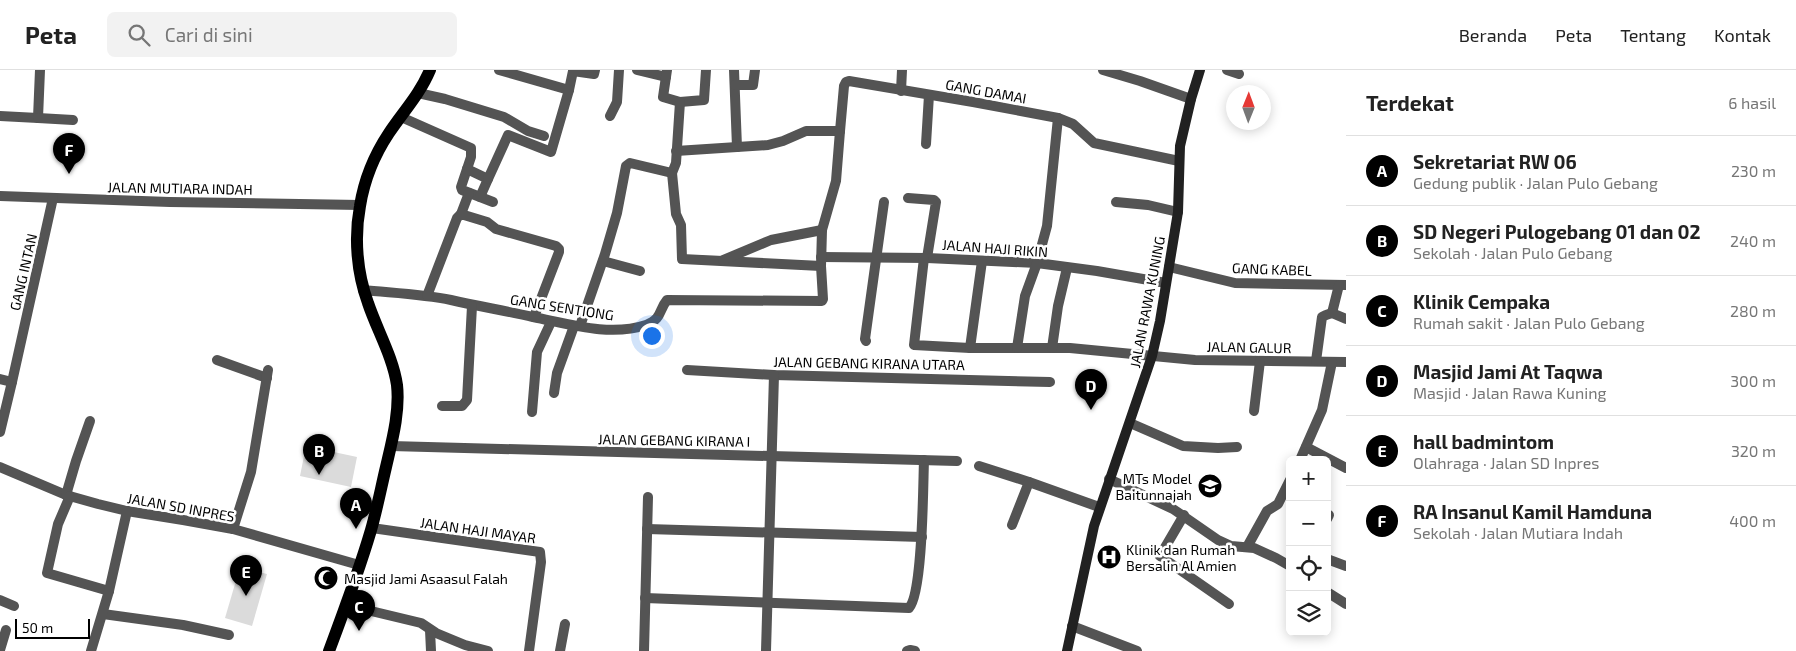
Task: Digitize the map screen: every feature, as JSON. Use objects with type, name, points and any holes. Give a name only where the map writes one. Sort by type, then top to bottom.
[{"type":"main road","points":[[329,651],[372,528],[391,446],[397,399],[397,384],[391,362],[364,290],[358,261],[357,243],[360,205],[373,162],[388,134],[418,94],[430,70]]},
{"type":"street","points":[[38,118],[40,70]]},
{"type":"street","points":[[499,70],[569,90]]},
{"type":"street","points":[[480,197],[508,135],[551,152],[573,71],[594,74],[595,70]]},
{"type":"street","points":[[610,116],[617,102],[619,70]]},
{"type":"street","points":[[637,70],[666,73],[664,98],[680,102],[704,100],[706,70]]},
{"type":"street","points":[[734,70],[737,147]]},
{"type":"street","points":[[735,85],[753,85],[755,70]]},
{"type":"street","points":[[901,91],[902,70]]},
{"type":"street","points":[[1103,70],[1135,74],[1191,99]]},
{"type":"street","name":"JALAN RAWA KUNING","points":[[1067,651],[1090,540],[1099,508],[1152,356],[1160,321],[1178,212],[1180,146],[1200,70]]},
{"type":"street","points":[[1227,70],[1239,74]]},
{"type":"street","name":"GANG DAMAI","points":[[840,131],[844,86],[846,82],[849,82],[1058,118],[1073,124],[1094,143],[1179,161]]},
{"type":"street","points":[[418,94],[445,99],[504,117],[528,131],[544,136]]},
{"type":"street","points":[[926,144],[929,95]]},
{"type":"street","points":[[554,393],[557,373],[602,261],[617,214],[623,174],[627,164],[630,163],[672,173],[676,163],[680,102]]},
{"type":"street","points":[[0,116],[73,120]]},
{"type":"street","points":[[401,117],[471,148],[461,187],[462,190],[493,202]]},
{"type":"street","points":[[1017,348],[1025,296],[1037,263],[1050,210],[1058,118]]},
{"type":"street","points":[[676,151],[768,145],[806,131],[840,131]]},
{"type":"street","name":"GANG SENTIONG","points":[[364,290],[427,296],[551,322],[620,330],[648,324],[659,316],[667,300],[822,301],[822,230],[836,181],[840,131]]},
{"type":"street","points":[[467,169],[488,179]]},
{"type":"street","name":"JALAN HAJI RIKIN","points":[[672,173],[676,214],[681,225],[682,259],[821,261],[876,257],[1037,263],[1166,283]]},
{"type":"street","points":[[427,296],[445,246],[469,193]]},
{"type":"street","name":"JALAN MUTIARA INDAH","points":[[0,196],[170,202],[360,205]]},
{"type":"street","name":"GANG INTAN","points":[[12,382],[53,198]]},
{"type":"street","points":[[908,198],[934,200],[936,202],[926,258]]},
{"type":"street","points":[[866,341],[884,202]]},
{"type":"street","points":[[1116,202],[1148,205],[1178,212]]},
{"type":"street","points":[[461,214],[487,222],[494,228],[556,246],[559,249],[534,317]]},
{"type":"street","points":[[721,261],[771,240],[822,230]]},
{"type":"street","name":"JALAN GALUR","points":[[926,258],[914,345],[970,348],[1104,350],[1195,360],[1346,362]]},
{"type":"street","points":[[602,261],[640,271]]},
{"type":"street","points":[[970,348],[982,261]]},
{"type":"street","name":"GANG KABEL","points":[[1168,267],[1235,283],[1343,285]]},
{"type":"street","points":[[1052,348],[1058,306],[1067,268]]},
{"type":"street","points":[[1332,314],[1343,285]]},
{"type":"street","points":[[442,406],[462,406],[467,400],[472,306]]},
{"type":"street","points":[[1316,361],[1322,317],[1326,314],[1332,314],[1346,319]]},
{"type":"street","points":[[532,412],[537,352],[551,322]]},
{"type":"street","points":[[217,360],[267,374],[251,472],[233,529]]},
{"type":"street","points":[[1254,411],[1260,361]]},
{"type":"street","points":[[1302,456],[1325,400],[1332,362]]},
{"type":"street","name":"JALAN GEBANG KIRANA UTARA","points":[[687,370],[774,375],[1050,382]]},
{"type":"street","points":[[766,651],[774,375]]},
{"type":"street","points":[[0,379],[12,382],[0,432]]},
{"type":"street","points":[[90,421],[58,524],[46,573],[109,591]]},
{"type":"street","points":[[1130,423],[1183,446],[1237,447]]},
{"type":"street","name":"JALAN GEBANG KIRANA I","points":[[391,446],[957,461]]},
{"type":"street","points":[[1306,447],[1346,468]]},
{"type":"street","points":[[644,598],[909,608],[915,599],[922,537],[924,460]]},
{"type":"street","points":[[979,466],[1099,508]]},
{"type":"street","name":"JALAN SD INPRES","points":[[0,467],[68,496],[127,512],[233,529],[360,565]]},
{"type":"street","points":[[1109,479],[1158,500],[1184,515],[1218,540],[1231,546],[1246,547],[1260,551],[1286,564]]},
{"type":"street","points":[[1012,525],[1029,482]]},
{"type":"street","points":[[1246,547],[1267,511],[1278,504],[1286,488]]},
{"type":"street","points":[[644,651],[648,497]]},
{"type":"street","points":[[91,651],[109,591],[127,512]]},
{"type":"street","points":[[1184,515],[1160,556],[1229,604]]},
{"type":"street","name":"JALAN HAJI MAYAR","points":[[372,528],[540,552],[541,562],[529,651]]},
{"type":"street","points":[[647,529],[922,537]]},
{"type":"street","points":[[1331,561],[1346,566]]},
{"type":"street","points":[[1331,595],[1346,604]]},
{"type":"street","points":[[0,600],[14,606]]},
{"type":"street","points":[[346,605],[421,624],[430,630],[465,645],[488,651]]},
{"type":"street","points":[[103,614],[183,625],[229,636]]},
{"type":"street","points":[[560,651],[565,624]]},
{"type":"street","points":[[1072,626],[1137,651]]},
{"type":"street","points":[[0,650],[6,630]]},
{"type":"street","points":[[430,630],[431,651]]},
{"type":"street","points":[[453,651],[465,645]]},
{"type":"street","points":[[907,651],[915,651]]},
{"type":"shaded area","points":[[306,446],[357,457],[351,487],[300,476]]},
{"type":"shaded area","points":[[240,567],[267,574],[252,626],[225,618]]},
{"type":"place","name":"RA Insanul Kamil Hamduna","points":[[69,174]]},
{"type":"place","name":"Masjid Jami At Taqwa","points":[[1091,410]]},
{"type":"place","name":"SD Negeri Pulogebang 01 dan 02","points":[[319,475]]},
{"type":"place","name":"MTs Model Baitunnajah","points":[[1210,486]]},
{"type":"place","name":"Sekretariat RW 06","points":[[356,529]]},
{"type":"place","name":"Klinik dan Rumah Bersalin Al Amien","points":[[1109,557]]},
{"type":"place","name":"Masjid Jami Asaasul Falah","points":[[326,578]]},
{"type":"place","name":"hall badmintom","points":[[246,596]]},
{"type":"place","name":"Klinik Cempaka","points":[[359,631]]}]
